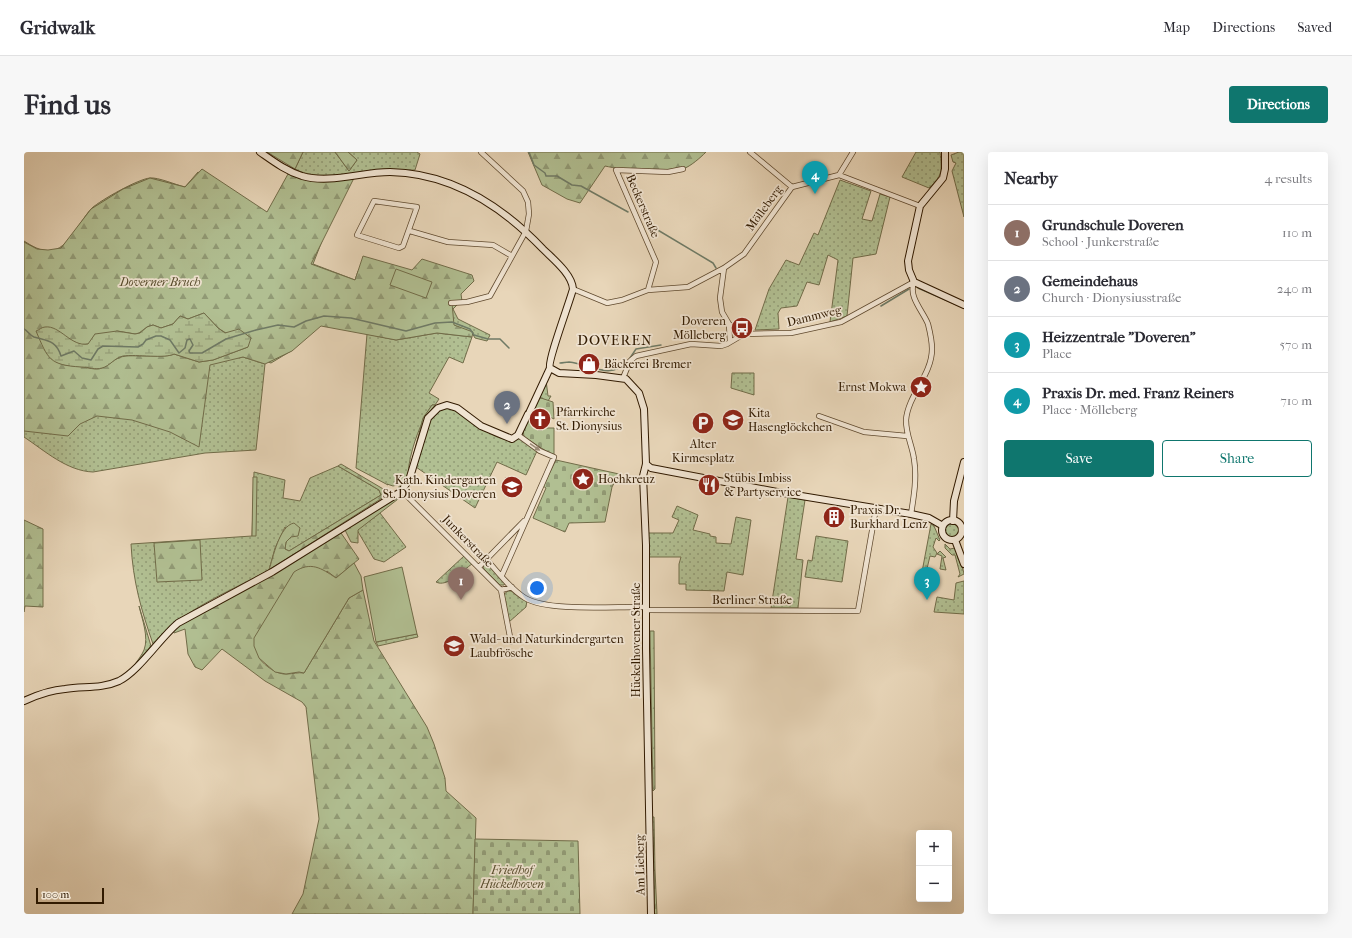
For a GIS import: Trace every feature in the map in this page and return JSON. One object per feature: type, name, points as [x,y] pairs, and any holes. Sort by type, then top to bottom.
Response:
[{"type":"street","points":[[24,701],[51,691],[104,686],[121,680],[140,662],[165,634],[178,623],[272,572],[402,490],[410,477],[428,418],[438,408],[447,406],[457,408],[481,426],[512,439],[518,435],[550,368],[549,365],[552,353],[573,289],[570,279],[514,220],[482,198],[447,183],[428,177],[390,172],[341,177],[317,178],[303,176],[281,166],[260,152]]},
{"type":"street","points":[[451,303],[467,302],[490,296],[526,231],[529,214],[528,202],[523,191],[481,152]]},
{"type":"street","points":[[750,152],[792,187]]},
{"type":"street","points":[[852,152],[839,175],[920,206]]},
{"type":"street","points":[[911,514],[916,480],[915,464],[907,436],[908,408],[925,373],[932,349],[928,324],[916,301],[913,291],[908,261],[920,206],[943,178],[946,169],[945,152]]},
{"type":"street","name":"Beckerstraße","points":[[648,290],[656,262],[616,170],[668,172],[683,169]]},
{"type":"street","name":"Mölleberg","points":[[573,289],[607,303],[622,300],[648,290],[688,288],[724,268],[744,254],[792,187],[839,175]]},
{"type":"street","points":[[374,202],[417,207],[410,231],[403,246],[399,248],[356,235],[374,202]]},
{"type":"street","points":[[410,231],[448,242],[493,245],[512,256]]},
{"type":"street","points":[[550,368],[559,373],[622,378],[630,361],[636,356],[691,344],[721,346],[744,334],[729,324],[722,312],[720,298],[724,268]]},
{"type":"street","points":[[913,284],[964,305]]},
{"type":"street","name":"Dammweg","points":[[744,334],[792,333],[841,322],[913,284]]},
{"type":"street","points":[[729,324],[730,342]]},
{"type":"street","name":"Hückelhovener Straße","points":[[622,378],[629,382],[639,393],[644,409],[646,464],[643,476],[650,816]]},
{"type":"street","points":[[818,416],[864,432],[907,436]]},
{"type":"street","points":[[502,575],[554,457],[540,451],[518,435]]},
{"type":"street","points":[[953,521],[954,501],[964,462]]},
{"type":"street","points":[[646,464],[651,468],[911,514],[929,518],[943,526]]},
{"type":"street","name":"Junkerstraße","points":[[402,490],[501,590]]},
{"type":"street","name":"Berliner Straße","points":[[486,559],[512,587],[525,598],[538,603],[562,606],[646,609],[858,611],[876,508]]},
{"type":"street","points":[[479,567],[525,520]]},
{"type":"street","points":[[953,521],[958,523],[963,530],[960,536],[955,540],[946,538],[942,533],[943,526],[947,522],[953,521]]},
{"type":"street","points":[[955,540],[964,564]]},
{"type":"street","points":[[511,642],[501,590],[512,587]]},
{"type":"street","name":"Am Lieberg","points":[[650,816],[651,914]]},
{"type":"green space","points":[[267,152],[303,152],[295,169]]},
{"type":"green space","points":[[303,152],[335,152],[349,171],[357,160],[348,152],[417,152],[420,154],[415,170],[352,175],[319,175],[305,173],[295,169]]},
{"type":"green space","points":[[335,152],[348,152],[357,160],[349,171]]},
{"type":"green space","points":[[528,152],[706,152],[689,166],[676,171],[644,172],[605,166],[580,203],[567,199],[542,185]]},
{"type":"green space","points":[[916,152],[940,152],[941,168],[939,176],[929,188],[902,177]]},
{"type":"green space","points":[[964,152],[964,217],[952,171],[956,163],[953,162],[951,155]]},
{"type":"green space","name":"Doverner Bruch","points":[[202,169],[267,212],[288,174],[306,180],[321,182],[354,178],[311,264],[355,280],[363,256],[412,270],[422,259],[472,275],[474,281],[461,294],[462,301],[452,303],[454,325],[473,332],[472,337],[437,333],[396,340],[321,326],[292,351],[265,364],[243,357],[210,365],[199,447],[170,432],[132,420],[97,416],[80,424],[68,436],[24,431],[24,242],[37,249],[48,250],[61,248],[91,209],[123,189],[150,178],[185,187]],"holes":[[[204,313],[218,328],[248,347],[213,360],[199,362],[174,354],[165,356],[126,356],[97,369],[61,364],[53,359],[44,349],[73,341],[80,345],[88,344],[92,340],[117,331],[135,334],[153,325],[161,328],[173,324],[180,316],[188,319]]]},
{"type":"green space","name":"Doverner Bruch","points":[[198,172],[237,197],[322,241],[313,264],[355,280],[358,271],[367,279],[391,290],[419,298],[457,305],[453,309],[458,319],[490,335],[487,341],[475,338],[472,333],[326,317],[291,351],[271,363],[245,355],[239,358],[243,357],[265,364],[256,450],[205,453],[93,472],[83,471],[65,464],[24,437],[24,241],[43,250],[50,251],[56,249],[68,240],[92,208],[120,190],[144,179],[150,178],[185,187]]},
{"type":"green space","points":[[840,180],[871,191],[862,219],[872,221],[880,194],[890,197],[876,254],[853,258],[847,316],[830,322],[838,260],[828,255],[819,285],[807,282],[797,306],[781,308],[778,313],[779,329],[755,330],[769,289],[786,260],[799,265],[814,233],[818,235]]},
{"type":"green space","points":[[396,269],[432,282],[426,298],[390,285]]},
{"type":"green space","points":[[204,313],[218,328],[225,333],[239,329],[251,338],[248,347],[213,360],[199,362],[174,354],[164,356],[123,356],[117,358],[105,367],[94,369],[70,366],[51,359],[36,331],[44,327],[50,327],[56,329],[76,342],[88,344],[95,334],[117,331],[135,334],[140,333],[147,327],[153,325],[161,328],[173,324],[180,316],[188,319]]},
{"type":"green space","points":[[437,333],[472,337],[463,363],[449,357],[429,393],[439,399],[428,411],[421,426],[412,450],[408,476],[401,487],[398,488],[401,484],[393,486],[387,484],[388,485],[356,468],[367,334],[396,340]]},
{"type":"green space","points":[[732,373],[754,373],[754,395],[731,388]]},
{"type":"green space","points":[[546,380],[548,396],[551,396],[548,401],[538,397]]},
{"type":"green space","points":[[538,397],[553,402],[554,419],[534,409]]},
{"type":"green space","points":[[432,405],[435,405],[428,414],[410,468],[423,418]]},
{"type":"green space","points":[[443,408],[453,410],[463,415],[499,438],[509,440],[519,438],[537,451],[526,475],[497,462],[475,508],[416,467],[430,418]]},
{"type":"green space","points":[[528,419],[545,428],[554,428],[554,456],[524,437],[523,429]]},
{"type":"green space","points":[[556,460],[619,474],[612,487],[605,522],[569,523],[565,532],[533,518],[546,488],[543,486]]},
{"type":"green space","points":[[341,464],[390,493],[269,570],[277,543],[284,530],[289,525],[294,523],[300,528],[298,536],[291,537],[286,542],[285,549],[289,551],[381,495],[379,490],[338,466]]},
{"type":"green space","points":[[338,466],[379,490],[381,495],[289,551],[285,549],[286,542],[291,537],[285,527],[275,548],[269,570],[192,611],[164,632],[153,644],[138,595],[131,544],[252,536],[254,472],[285,480],[283,498],[300,501],[310,478]]},
{"type":"green space","points":[[253,477],[257,477],[256,536],[252,536]]},
{"type":"green space","points":[[403,493],[402,496],[358,530],[358,543],[351,542],[345,530],[341,533],[359,559],[336,578],[327,571],[259,658],[268,667],[279,673],[304,673],[349,598],[363,590],[374,641],[427,727],[445,778],[446,791],[476,818],[473,914],[292,914],[303,894],[319,819],[306,707],[302,702],[265,681],[222,649],[202,670],[195,667],[188,654],[185,629],[174,633],[173,629]]},
{"type":"green space","points":[[788,497],[805,500],[796,559],[803,560],[798,608],[771,608]]},
{"type":"green space","points":[[677,506],[698,515],[693,530],[716,537],[716,543],[731,544],[736,517],[751,520],[743,575],[727,572],[724,591],[686,590],[686,584],[679,584],[679,564],[681,557],[649,557],[648,533],[673,533],[679,520],[672,517]]},
{"type":"green space","points":[[380,513],[406,547],[384,562],[374,559],[357,530]]},
{"type":"green space","points":[[24,520],[43,529],[43,607],[25,606],[24,612]]},
{"type":"green space","points":[[931,524],[934,526],[940,540],[939,541],[936,538],[933,547],[937,553],[935,557],[930,556],[926,573],[922,572]]},
{"type":"green space","points":[[952,524],[957,526],[959,531],[957,536],[952,538],[947,536],[945,531],[947,526]]},
{"type":"green space","points":[[816,536],[848,541],[842,582],[805,577],[808,560],[812,561]]},
{"type":"green space","points":[[200,540],[202,580],[157,582],[154,543]]},
{"type":"green space","points":[[945,544],[950,549],[955,548],[964,574],[958,577],[960,574],[955,555],[952,555],[945,548]]},
{"type":"green space","points":[[940,551],[946,557],[943,558],[946,570],[940,569],[942,556],[937,554]]},
{"type":"green space","points":[[464,556],[472,564],[450,581],[445,583],[436,582]]},
{"type":"green space","points":[[354,563],[361,576],[363,590],[349,598],[304,673],[299,672],[286,674],[275,672],[259,658],[254,646],[254,638],[294,572],[311,566],[326,571],[336,578]]},
{"type":"green space","points":[[485,564],[488,564],[505,583],[504,585],[500,585],[484,569],[483,567]]},
{"type":"green space","points":[[402,567],[417,634],[376,642],[364,577]]},
{"type":"green space","points":[[964,581],[964,614],[934,612],[937,597],[954,600],[956,583]]},
{"type":"green space","points":[[508,591],[512,591],[527,600],[526,607],[509,622],[504,594]]},
{"type":"green space","points":[[139,606],[151,646],[134,666],[143,652],[146,639]]},
{"type":"green space","points":[[650,631],[654,631],[655,789],[653,791]]},
{"type":"green space","points":[[417,634],[418,637],[378,646],[376,642]]},
{"type":"green space","points":[[652,817],[654,817],[654,871]]},
{"type":"green space","name":"Friedhof Hückelhoven","points":[[475,839],[578,841],[580,914],[473,914]]},
{"type":"green space","points":[[655,870],[657,914],[654,914]]},
{"type":"waterway","points":[[529,152],[534,165],[545,173],[546,176],[557,176],[572,185],[581,186],[628,212]]},
{"type":"waterway","points":[[646,223],[713,263],[716,268]]},
{"type":"waterway","points":[[918,288],[964,308]]},
{"type":"waterway","points":[[881,306],[909,289]]},
{"type":"waterway","points":[[24,329],[32,336],[54,344],[61,356],[74,351],[82,358],[91,360],[98,349],[103,346],[138,347],[146,340],[156,336],[161,336],[170,340],[179,353],[185,348],[187,340],[190,339],[193,345],[189,351],[190,353],[202,353],[226,339],[278,325],[294,327],[306,321],[324,316],[351,318],[406,331],[435,323],[452,322],[470,329],[474,335],[488,339],[500,339],[509,348]]},
{"type":"waterway","points":[[630,358],[636,349],[661,345]]},
{"type":"waterway","points":[[560,363],[577,363],[607,371],[621,367],[628,361]]},
{"type":"place","name":"Praxis Dr. med. Franz Reiners","points":[[815,194]]},
{"type":"place","name":"Doveren Mölleberg","points":[[742,328]]},
{"type":"place","name":"Bäckerei Bremer","points":[[589,364]]},
{"type":"place","name":"Ernst Mokwa","points":[[921,387]]},
{"type":"place","name":"Pfarrkirche St. Dionysius","points":[[540,419]]},
{"type":"place","name":"Kita Hasenglöckchen","points":[[733,420]]},
{"type":"place","name":"Alter Kirmesplatz","points":[[703,423]]},
{"type":"place","name":"Gemeindehaus","points":[[507,424]]},
{"type":"place","name":"Hochkreuz","points":[[583,479]]},
{"type":"place","name":"Stübis Imbiss & Partyservice","points":[[709,485]]},
{"type":"place","name":"Kath. Kindergarten St. Dionysius Doveren","points":[[512,487]]},
{"type":"place","name":"Praxis Dr. Burkhard Lenz","points":[[834,517]]},
{"type":"place","name":"Grundschule Doveren","points":[[461,600]]},
{"type":"place","name":"Heizzentrale \"Doveren\"","points":[[927,600]]},
{"type":"place","name":"Wald- und Naturkindergarten Laubfrösche","points":[[454,646]]},
{"type":"district","name":"DOVEREN","points":[[615,340]]}]
